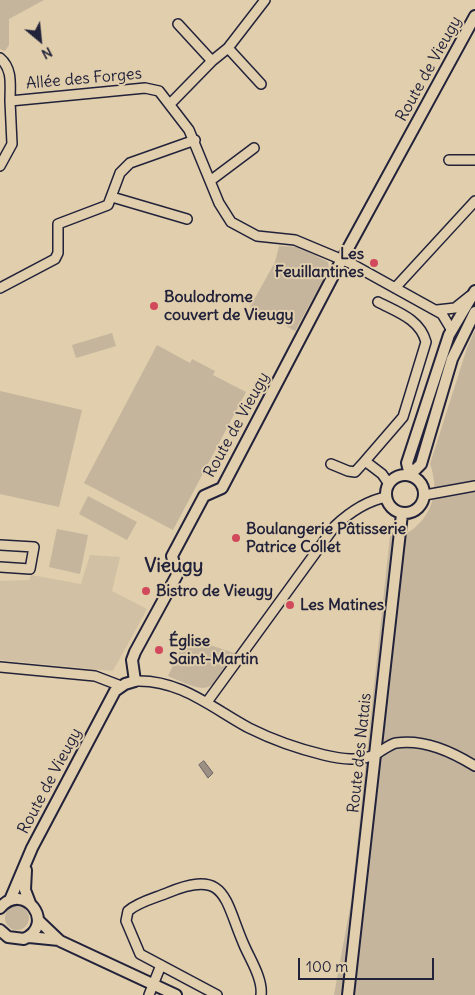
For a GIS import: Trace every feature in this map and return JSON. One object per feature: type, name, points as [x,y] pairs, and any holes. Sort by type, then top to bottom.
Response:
[{"type":"street","points":[[170,104],[212,61],[228,48],[265,0]]},
{"type":"street","name":"Route de Vieugy","points":[[135,681],[132,660],[135,652],[177,574],[172,556],[204,496],[222,488],[475,16]]},
{"type":"street","points":[[178,24],[212,61]]},
{"type":"street","points":[[228,48],[262,84]]},
{"type":"street","name":"Allée des Forges","points":[[0,58],[5,62],[10,73],[10,100],[145,88],[159,91],[194,140],[225,214],[238,228],[257,236],[295,240],[342,261],[437,310],[442,314],[451,329]]},
{"type":"street","points":[[0,166],[12,144],[10,100]]},
{"type":"street","points":[[0,288],[55,259],[58,253],[57,226],[60,222],[104,207],[112,197],[120,173],[130,163],[194,140]]},
{"type":"street","points":[[210,181],[254,148]]},
{"type":"street","points":[[449,160],[475,160]]},
{"type":"street","points":[[112,197],[187,219]]},
{"type":"street","points":[[395,288],[475,201]]},
{"type":"street","points":[[437,310],[455,308],[475,291]]},
{"type":"street","points":[[410,475],[407,463],[451,329],[475,291]]},
{"type":"street","points":[[331,464],[356,472],[403,417],[426,342],[424,332],[415,322],[378,302]]},
{"type":"street","points":[[410,475],[421,464],[452,359],[475,312]]},
{"type":"street","points":[[451,329],[452,359]]},
{"type":"street","points":[[365,461],[382,474],[389,484]]},
{"type":"street","points":[[402,475],[410,475],[421,483],[425,495],[420,507],[415,511],[402,514],[391,508],[386,497],[389,484],[402,475]]},
{"type":"street","points":[[425,495],[475,486]]},
{"type":"street","points":[[207,702],[335,526],[354,510],[376,499],[386,497]]},
{"type":"street","name":"Route des Natais","points":[[348,995],[402,514]]},
{"type":"street","points":[[0,545],[34,547],[30,569],[0,567]]},
{"type":"street","points":[[0,667],[95,676],[121,686],[135,681],[174,686],[207,702],[254,730],[296,747],[349,760],[374,755],[395,743],[419,744],[442,749],[475,766]]},
{"type":"street","name":"Route de Vieugy","points":[[4,902],[101,716],[115,691],[121,686]]},
{"type":"street","name":"Route de Vieugy","points":[[26,862],[25,882],[30,903],[37,912],[38,920]]},
{"type":"street","points":[[217,995],[140,954],[126,921],[128,911],[184,886],[208,884],[216,888],[227,900],[231,916],[260,981],[261,995]]},
{"type":"street","points":[[4,902],[24,900],[30,903]]},
{"type":"street","points":[[29,936],[37,926],[38,920]]},
{"type":"street","points":[[38,920],[60,941]]},
{"type":"street","points":[[3,937],[18,940],[29,936],[60,941],[176,995]]},
{"type":"street","points":[[149,995],[161,965]]},
{"type":"shaded area","points":[[0,0],[44,0],[9,19],[9,45],[5,51],[0,49]]},
{"type":"shaded area","points":[[279,246],[299,247],[328,262],[329,269],[295,331],[250,307],[275,262]]},
{"type":"shaded area","points":[[475,330],[475,995],[334,995],[351,902],[390,536],[412,530],[430,508],[433,500],[434,482],[430,464],[467,348]]},
{"type":"shaded area","points":[[112,333],[116,346],[76,358],[72,345]]},
{"type":"shaded area","points":[[157,345],[190,363],[192,359],[215,371],[213,375],[246,392],[173,530],[84,483]]},
{"type":"shaded area","points":[[0,391],[82,410],[59,507],[0,494]]},
{"type":"shaded area","points":[[88,496],[137,522],[127,540],[79,514]]},
{"type":"shaded area","points":[[57,529],[88,535],[80,574],[49,567]]},
{"type":"shaded area","points":[[90,555],[120,557],[112,591],[147,609],[113,671],[0,660],[0,581],[29,580],[31,575],[81,584]]},
{"type":"shaded area","points":[[185,640],[237,654],[215,683],[209,687],[202,688],[194,686],[168,676]]},
{"type":"shaded area","points":[[204,761],[213,773],[208,778],[199,765]]},
{"type":"shaded area","points":[[12,906],[22,906],[29,913],[29,923],[22,930],[12,930],[5,923],[5,913]]},
{"type":"place","name":"Les Feuillantines","points":[[374,263]]},
{"type":"place","name":"Boulodrome couvert de Vieugy","points":[[154,306]]},
{"type":"place","name":"Boulangerie Pâtisserie Patrice Collet","points":[[236,538]]},
{"type":"place","name":"Bistro de Vieugy","points":[[146,591]]},
{"type":"place","name":"Les Matines","points":[[290,605]]},
{"type":"place","name":"Église Saint-Martin","points":[[159,650]]},
{"type":"district","name":"Vieugy","points":[[174,567]]}]
